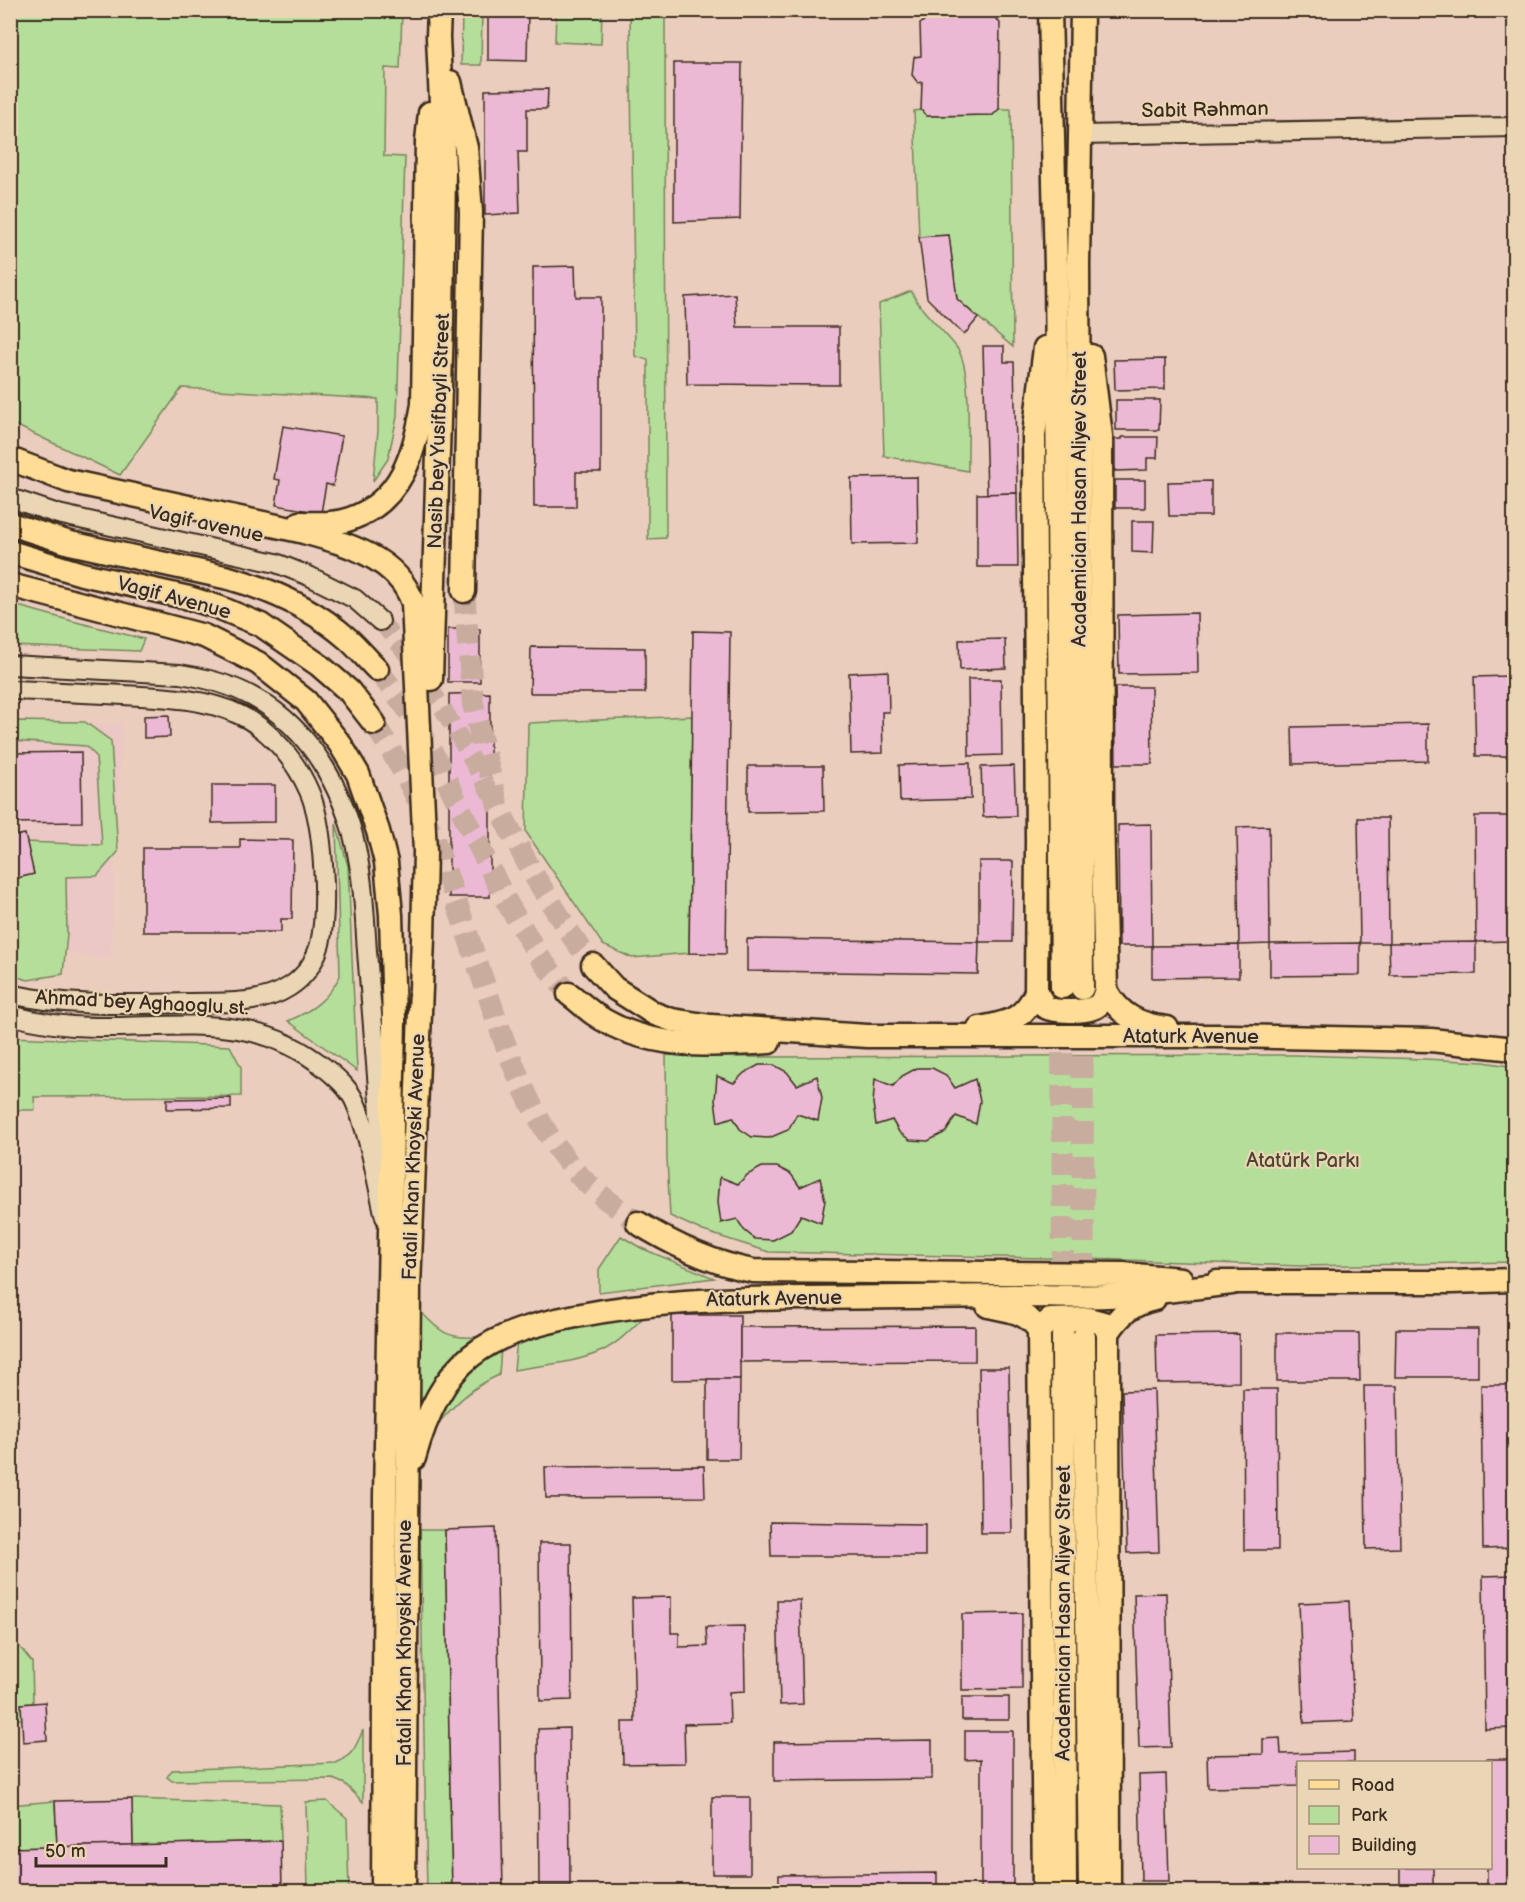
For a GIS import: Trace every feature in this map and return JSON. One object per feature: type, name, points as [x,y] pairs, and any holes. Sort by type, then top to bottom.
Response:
[{"type":"main road","name":"Nasib bey Yusifbayli Street","points":[[425,852],[443,288],[444,169],[438,37],[439,10]]},
{"type":"main road","name":"Academician Hasan Aliyev Street","points":[[1050,10],[1067,266],[1072,988]]},
{"type":"main road","points":[[1074,10],[1080,135]]},
{"type":"main road","name":"Academician Hasan Aliyev Street","points":[[1067,266],[1080,135],[1082,10]]},
{"type":"main road","points":[[261,522],[333,523],[362,513],[387,496],[404,472],[417,441],[423,404],[427,141],[438,37]]},
{"type":"main road","points":[[438,37],[466,148],[471,212],[464,591]]},
{"type":"main road","points":[[1036,992],[1045,1007],[1057,1011],[1090,1010],[1102,1000],[1106,990],[1102,812],[1101,436],[1067,266]]},
{"type":"main road","points":[[926,1037],[1002,1024],[1015,1019],[1025,1012],[1036,992],[1038,840],[1034,435],[1067,266]]},
{"type":"main road","name":"Vagif Avenue","points":[[10,459],[68,481],[261,522]]},
{"type":"main road","name":"Fatali Khan Khoyski Avenue","points":[[261,522],[300,531],[356,549],[398,575],[408,589],[413,603],[425,852],[409,1287],[404,1892]]},
{"type":"main road","name":"Vagif Avenue","points":[[10,524],[70,543],[254,585],[313,613],[347,639],[377,669]]},
{"type":"main road","name":"Vagif Avenue","points":[[10,552],[82,574],[189,598],[252,621],[281,637],[319,665],[349,691],[374,723]]},
{"type":"main road","name":"Vagif Avenue","points":[[10,585],[176,628],[227,646],[258,663],[306,701],[340,744]]},
{"type":"main road","name":"Fatali Khan Khoyski Avenue","points":[[340,744],[358,774],[370,804],[386,862],[391,915],[394,1020],[385,1508],[382,1892]]},
{"type":"main road","name":"Ataturk Avenue","points":[[593,965],[627,997],[655,1014],[672,1020],[711,1026],[867,1036],[1230,1036],[1431,1040],[1515,1049]]},
{"type":"main road","points":[[1106,990],[1112,1003],[1122,1013],[1135,1020],[1156,1027],[1230,1036]]},
{"type":"main road","name":"Ataturk Avenue","points":[[569,994],[595,1015],[620,1029],[664,1041],[716,1046],[867,1036]]},
{"type":"main road","name":"Ataturk Avenue","points":[[638,1223],[693,1254],[753,1271],[1123,1274],[1232,1283],[1515,1280]]},
{"type":"main road","points":[[1452,1282],[1515,1292]]},
{"type":"main road","points":[[1108,1333],[1123,1313],[1140,1302],[1232,1283]]},
{"type":"main road","name":"Ataturk Avenue","points":[[406,1485],[424,1426],[439,1394],[455,1373],[471,1356],[502,1338],[526,1328],[597,1312],[673,1302],[740,1299],[1123,1296],[1232,1283]]},
{"type":"main road","points":[[936,1297],[1019,1313],[1032,1320],[1038,1330],[1044,1892]]},
{"type":"main road","points":[[1038,1330],[1050,1320],[1088,1319],[1100,1321],[1106,1326],[1108,1333],[1109,1892]]},
{"type":"main road","name":"Academician Hasan Aliyev Street","points":[[1065,1892],[1073,1336],[1090,1892]]},
{"type":"street","name":"Sabit Rəhman","points":[[1080,135],[1515,128]]},
{"type":"street","name":"Vagif avenue","points":[[10,498],[58,514],[276,563],[309,576],[355,599],[381,621]]},
{"type":"street","points":[[10,665],[180,674],[215,681],[255,698],[292,725],[330,777],[345,808],[360,866],[390,1244]]},
{"type":"street","name":"Ahmad bey Aghaoglu st.","points":[[10,690],[179,699],[223,708],[242,716],[264,731],[299,770],[310,792],[319,834],[323,905],[319,945],[305,974],[287,988],[262,998],[229,1002],[163,1004],[57,1002],[10,994]]},
{"type":"street","name":"Ahmad bey Aghaoglu st.","points":[[10,1016],[59,1025],[200,1026],[244,1029],[276,1039],[309,1055],[345,1086],[355,1102],[369,1146],[390,1244]]},
{"type":"shaded area","points":[[10,722],[122,724],[110,960],[11,943]]},
{"type":"green space","points":[[10,11],[402,11],[400,69],[385,68],[384,156],[405,157],[397,417],[388,459],[373,481],[378,430],[378,399],[182,388],[120,475],[11,423]]},
{"type":"green space","points":[[462,11],[482,11],[481,65],[461,65]]},
{"type":"green space","points":[[556,11],[602,11],[601,44],[555,42]]},
{"type":"green space","points":[[630,11],[665,11],[666,538],[648,539],[648,360],[635,356]]},
{"type":"green space","points":[[999,109],[1011,109],[1013,347],[957,299],[949,235],[919,237],[914,111],[921,110],[927,116],[992,115]]},
{"type":"green space","points":[[911,291],[921,307],[957,348],[962,358],[967,389],[968,471],[884,456],[879,304]]},
{"type":"green space","points":[[11,604],[144,639],[139,651],[11,646]]},
{"type":"green space","points":[[692,716],[689,953],[632,958],[603,945],[526,832],[528,723]]},
{"type":"green space","points":[[11,721],[85,722],[111,741],[118,852],[97,876],[66,877],[67,934],[63,974],[28,980],[11,975],[10,868],[14,879],[34,874],[25,842],[102,845],[96,756],[86,746],[11,741]]},
{"type":"green space","points":[[336,823],[348,866],[357,1071],[288,1021],[305,1013],[318,1003],[340,976]]},
{"type":"green space","points":[[11,1037],[230,1046],[241,1067],[241,1096],[34,1097],[35,1110],[11,1110]]},
{"type":"green space","name":"Atatürk Parkı","points":[[666,1055],[751,1057],[1295,1055],[1484,1062],[1514,1067],[1514,1262],[1301,1266],[769,1252],[703,1231],[670,1216]]},
{"type":"green space","points":[[621,1236],[641,1248],[714,1278],[599,1292],[599,1269]]},
{"type":"green space","points":[[1025,1301],[1114,1305],[1103,1319],[1040,1317]]},
{"type":"green space","points":[[652,1309],[622,1337],[602,1351],[570,1361],[514,1370],[517,1340]]},
{"type":"green space","points":[[421,1312],[433,1324],[451,1335],[475,1337],[447,1361],[430,1388],[420,1411]]},
{"type":"green space","points":[[501,1348],[499,1375],[470,1392],[432,1430],[451,1393],[468,1373]]},
{"type":"green space","points":[[420,1530],[445,1530],[452,1891],[427,1891]]},
{"type":"green space","points":[[11,1636],[32,1662],[33,1703],[21,1704],[22,1719],[11,1720]]},
{"type":"green space","points":[[363,1730],[363,1802],[345,1784],[333,1779],[172,1781],[167,1777],[172,1770],[336,1763],[350,1754]]},
{"type":"green space","points":[[132,1799],[280,1804],[281,1841],[133,1845]]},
{"type":"green space","points":[[55,1801],[57,1847],[11,1848],[10,1805]]},
{"type":"green space","points":[[327,1801],[347,1818],[349,1891],[308,1891],[306,1802]]},
{"type":"building","points":[[488,10],[528,10],[527,61],[488,60]]},
{"type":"building","points":[[907,10],[1005,10],[1005,11],[907,13]]},
{"type":"building","points":[[929,17],[994,17],[1000,23],[999,109],[993,115],[927,116],[921,110],[922,82],[918,83],[912,75],[914,57],[921,56],[920,24]]},
{"type":"building","points":[[674,63],[742,63],[740,219],[674,222]]},
{"type":"building","points":[[548,89],[547,109],[527,109],[527,152],[518,152],[520,213],[485,215],[485,90]]},
{"type":"building","points":[[949,235],[957,299],[978,318],[964,335],[927,298],[919,237]]},
{"type":"building","points":[[575,266],[576,297],[601,297],[601,472],[576,472],[576,507],[534,507],[533,267]]},
{"type":"building","points":[[735,294],[737,327],[839,327],[839,385],[687,384],[685,297]]},
{"type":"building","points":[[983,346],[1004,346],[1004,362],[1014,362],[1017,493],[987,494]]},
{"type":"building","points":[[1165,359],[1165,389],[1115,390],[1114,360]]},
{"type":"building","points":[[1116,400],[1160,400],[1159,430],[1116,430]]},
{"type":"building","points":[[283,426],[342,436],[333,486],[326,484],[321,513],[276,505],[280,480],[274,479]]},
{"type":"building","points":[[1122,437],[1158,437],[1157,458],[1147,458],[1147,470],[1115,471],[1115,439],[1122,439]]},
{"type":"building","points":[[917,477],[918,543],[852,544],[851,478]]},
{"type":"building","points":[[1115,480],[1145,480],[1145,508],[1115,508]]},
{"type":"building","points":[[1211,481],[1211,516],[1169,516],[1168,482]]},
{"type":"building","points":[[1017,493],[1018,567],[977,567],[977,494]]},
{"type":"building","points":[[1132,521],[1154,521],[1153,553],[1132,552]]},
{"type":"building","points":[[1197,613],[1198,673],[1119,674],[1118,615]]},
{"type":"building","points":[[448,629],[480,629],[480,682],[448,682]]},
{"type":"building","points":[[693,631],[730,632],[726,954],[689,953]]},
{"type":"building","points":[[1005,639],[1006,668],[960,670],[959,640]]},
{"type":"building","points":[[531,647],[645,648],[645,693],[530,693]]},
{"type":"building","points":[[888,671],[889,712],[882,712],[883,753],[851,754],[849,673]]},
{"type":"building","points":[[1509,676],[1510,756],[1476,756],[1474,677]]},
{"type":"building","points":[[968,679],[1001,679],[1002,755],[969,756]]},
{"type":"building","points":[[1115,687],[1151,687],[1152,764],[1116,764]]},
{"type":"building","points":[[490,693],[490,897],[449,897],[449,694]]},
{"type":"building","points":[[169,715],[170,737],[144,738],[144,716]]},
{"type":"building","points":[[1428,724],[1428,761],[1293,764],[1292,727]]},
{"type":"building","points":[[81,752],[82,822],[10,823],[10,753]]},
{"type":"building","points":[[970,763],[971,799],[900,801],[899,765]]},
{"type":"building","points":[[748,766],[823,766],[824,811],[748,812]]},
{"type":"building","points":[[1014,766],[1016,816],[983,817],[981,767]]},
{"type":"building","points":[[212,785],[275,785],[275,822],[212,823]]},
{"type":"building","points":[[1475,816],[1510,816],[1511,941],[1476,942]]},
{"type":"building","points":[[1358,818],[1388,818],[1389,943],[1360,943]]},
{"type":"building","points":[[1151,824],[1152,946],[1119,946],[1118,825]]},
{"type":"building","points":[[1269,826],[1270,944],[1239,945],[1237,827]]},
{"type":"building","points":[[25,834],[34,874],[13,879],[10,866],[10,837]]},
{"type":"building","points":[[240,839],[293,840],[292,919],[281,919],[281,932],[143,932],[143,848],[240,848]]},
{"type":"building","points":[[979,861],[1013,861],[1012,942],[979,942]]},
{"type":"building","points":[[747,939],[979,942],[978,974],[747,971]]},
{"type":"building","points":[[1476,942],[1476,974],[1390,975],[1389,943]]},
{"type":"building","points":[[1360,943],[1360,975],[1270,976],[1270,944]]},
{"type":"building","points":[[1239,945],[1239,977],[1152,978],[1152,946]]},
{"type":"building","points":[[759,1065],[774,1065],[787,1072],[797,1085],[817,1076],[822,1098],[818,1121],[797,1114],[788,1130],[769,1138],[752,1137],[740,1129],[733,1117],[718,1122],[715,1100],[717,1076],[734,1083],[744,1073]]},
{"type":"building","points":[[917,1068],[932,1068],[946,1075],[955,1088],[975,1079],[980,1101],[976,1124],[956,1116],[946,1132],[928,1141],[910,1140],[899,1132],[892,1120],[876,1125],[873,1103],[875,1079],[893,1086],[902,1076]]},
{"type":"building","points":[[231,1098],[231,1108],[167,1109],[167,1099]]},
{"type":"building","points":[[762,1167],[777,1167],[791,1174],[800,1187],[820,1178],[825,1200],[821,1223],[801,1215],[791,1231],[773,1240],[755,1239],[744,1230],[737,1219],[721,1223],[718,1202],[720,1177],[738,1184],[747,1175]]},
{"type":"building","points":[[672,1315],[740,1315],[740,1379],[672,1380]]},
{"type":"building","points":[[975,1326],[975,1361],[740,1362],[740,1327]]},
{"type":"building","points":[[1396,1329],[1478,1329],[1478,1377],[1395,1377]]},
{"type":"building","points":[[1277,1333],[1359,1333],[1360,1381],[1277,1381]]},
{"type":"building","points":[[1239,1334],[1239,1382],[1157,1383],[1156,1335]]},
{"type":"building","points":[[979,1368],[1009,1368],[1012,1533],[981,1533]]},
{"type":"building","points":[[707,1379],[740,1379],[739,1459],[707,1459]]},
{"type":"building","points":[[1481,1385],[1514,1385],[1514,1548],[1483,1549]]},
{"type":"building","points":[[1364,1386],[1397,1386],[1400,1548],[1366,1549]]},
{"type":"building","points":[[1243,1389],[1277,1389],[1278,1550],[1244,1550]]},
{"type":"building","points":[[1154,1390],[1159,1552],[1127,1553],[1122,1391]]},
{"type":"building","points":[[704,1466],[705,1497],[546,1498],[545,1467]]},
{"type":"building","points":[[770,1522],[925,1524],[925,1556],[771,1556]]},
{"type":"building","points":[[496,1528],[503,1892],[452,1892],[445,1530]]},
{"type":"building","points":[[539,1543],[571,1543],[572,1700],[540,1701]]},
{"type":"building","points":[[1514,1575],[1514,1728],[1485,1729],[1483,1576]]},
{"type":"building","points":[[1166,1593],[1171,1747],[1139,1748],[1134,1594]]},
{"type":"building","points":[[671,1597],[671,1633],[679,1633],[679,1647],[707,1646],[706,1627],[744,1626],[745,1691],[729,1692],[730,1723],[684,1724],[685,1763],[623,1764],[622,1722],[635,1722],[632,1598]]},
{"type":"building","points":[[777,1600],[800,1600],[803,1704],[780,1705]]},
{"type":"building","points":[[1349,1601],[1354,1721],[1304,1723],[1299,1603]]},
{"type":"building","points":[[1022,1613],[1022,1689],[962,1690],[962,1614]]},
{"type":"building","points":[[962,1697],[1009,1697],[1009,1720],[962,1720]]},
{"type":"building","points":[[45,1702],[47,1740],[23,1742],[21,1704]]},
{"type":"building","points":[[569,1728],[570,1886],[539,1886],[538,1729]]},
{"type":"building","points":[[965,1731],[1013,1731],[1013,1892],[981,1892],[981,1759],[965,1760]]},
{"type":"building","points":[[1280,1738],[1281,1754],[1354,1752],[1354,1761],[1297,1761],[1297,1786],[1208,1788],[1207,1755],[1263,1754],[1263,1739]]},
{"type":"building","points":[[932,1740],[932,1779],[774,1781],[774,1742]]},
{"type":"building","points":[[1486,1759],[1514,1759],[1514,1892],[1487,1892],[1487,1869],[1492,1869],[1492,1761],[1486,1761]]},
{"type":"building","points":[[1166,1774],[1169,1881],[1141,1881],[1139,1775]]},
{"type":"building","points":[[712,1797],[750,1797],[750,1874],[712,1874]]},
{"type":"building","points":[[132,1799],[133,1845],[57,1847],[55,1801]]},
{"type":"building","points":[[281,1841],[282,1892],[10,1892],[10,1848]]},
{"type":"building","points":[[1400,1869],[1433,1869],[1433,1892],[1400,1892]]},
{"type":"building","points":[[937,1873],[937,1892],[779,1892],[779,1875]]},
{"type":"building","points":[[1357,1888],[1357,1892],[1209,1892],[1209,1890]]},
{"type":"tunnel","points":[[464,591],[473,704],[498,807],[532,872],[569,932],[593,965]]},
{"type":"tunnel","points":[[380,621],[398,642],[429,687],[498,807]]},
{"type":"tunnel","points":[[377,669],[406,707],[436,759],[505,899],[540,958],[569,994]]},
{"type":"tunnel","points":[[374,723],[409,782],[428,824],[508,1052],[530,1102],[543,1126],[575,1171],[597,1192],[638,1223]]},
{"type":"tunnel","points":[[1062,987],[1063,1335]]},
{"type":"tunnel","points":[[1082,990],[1084,1293]]}]
